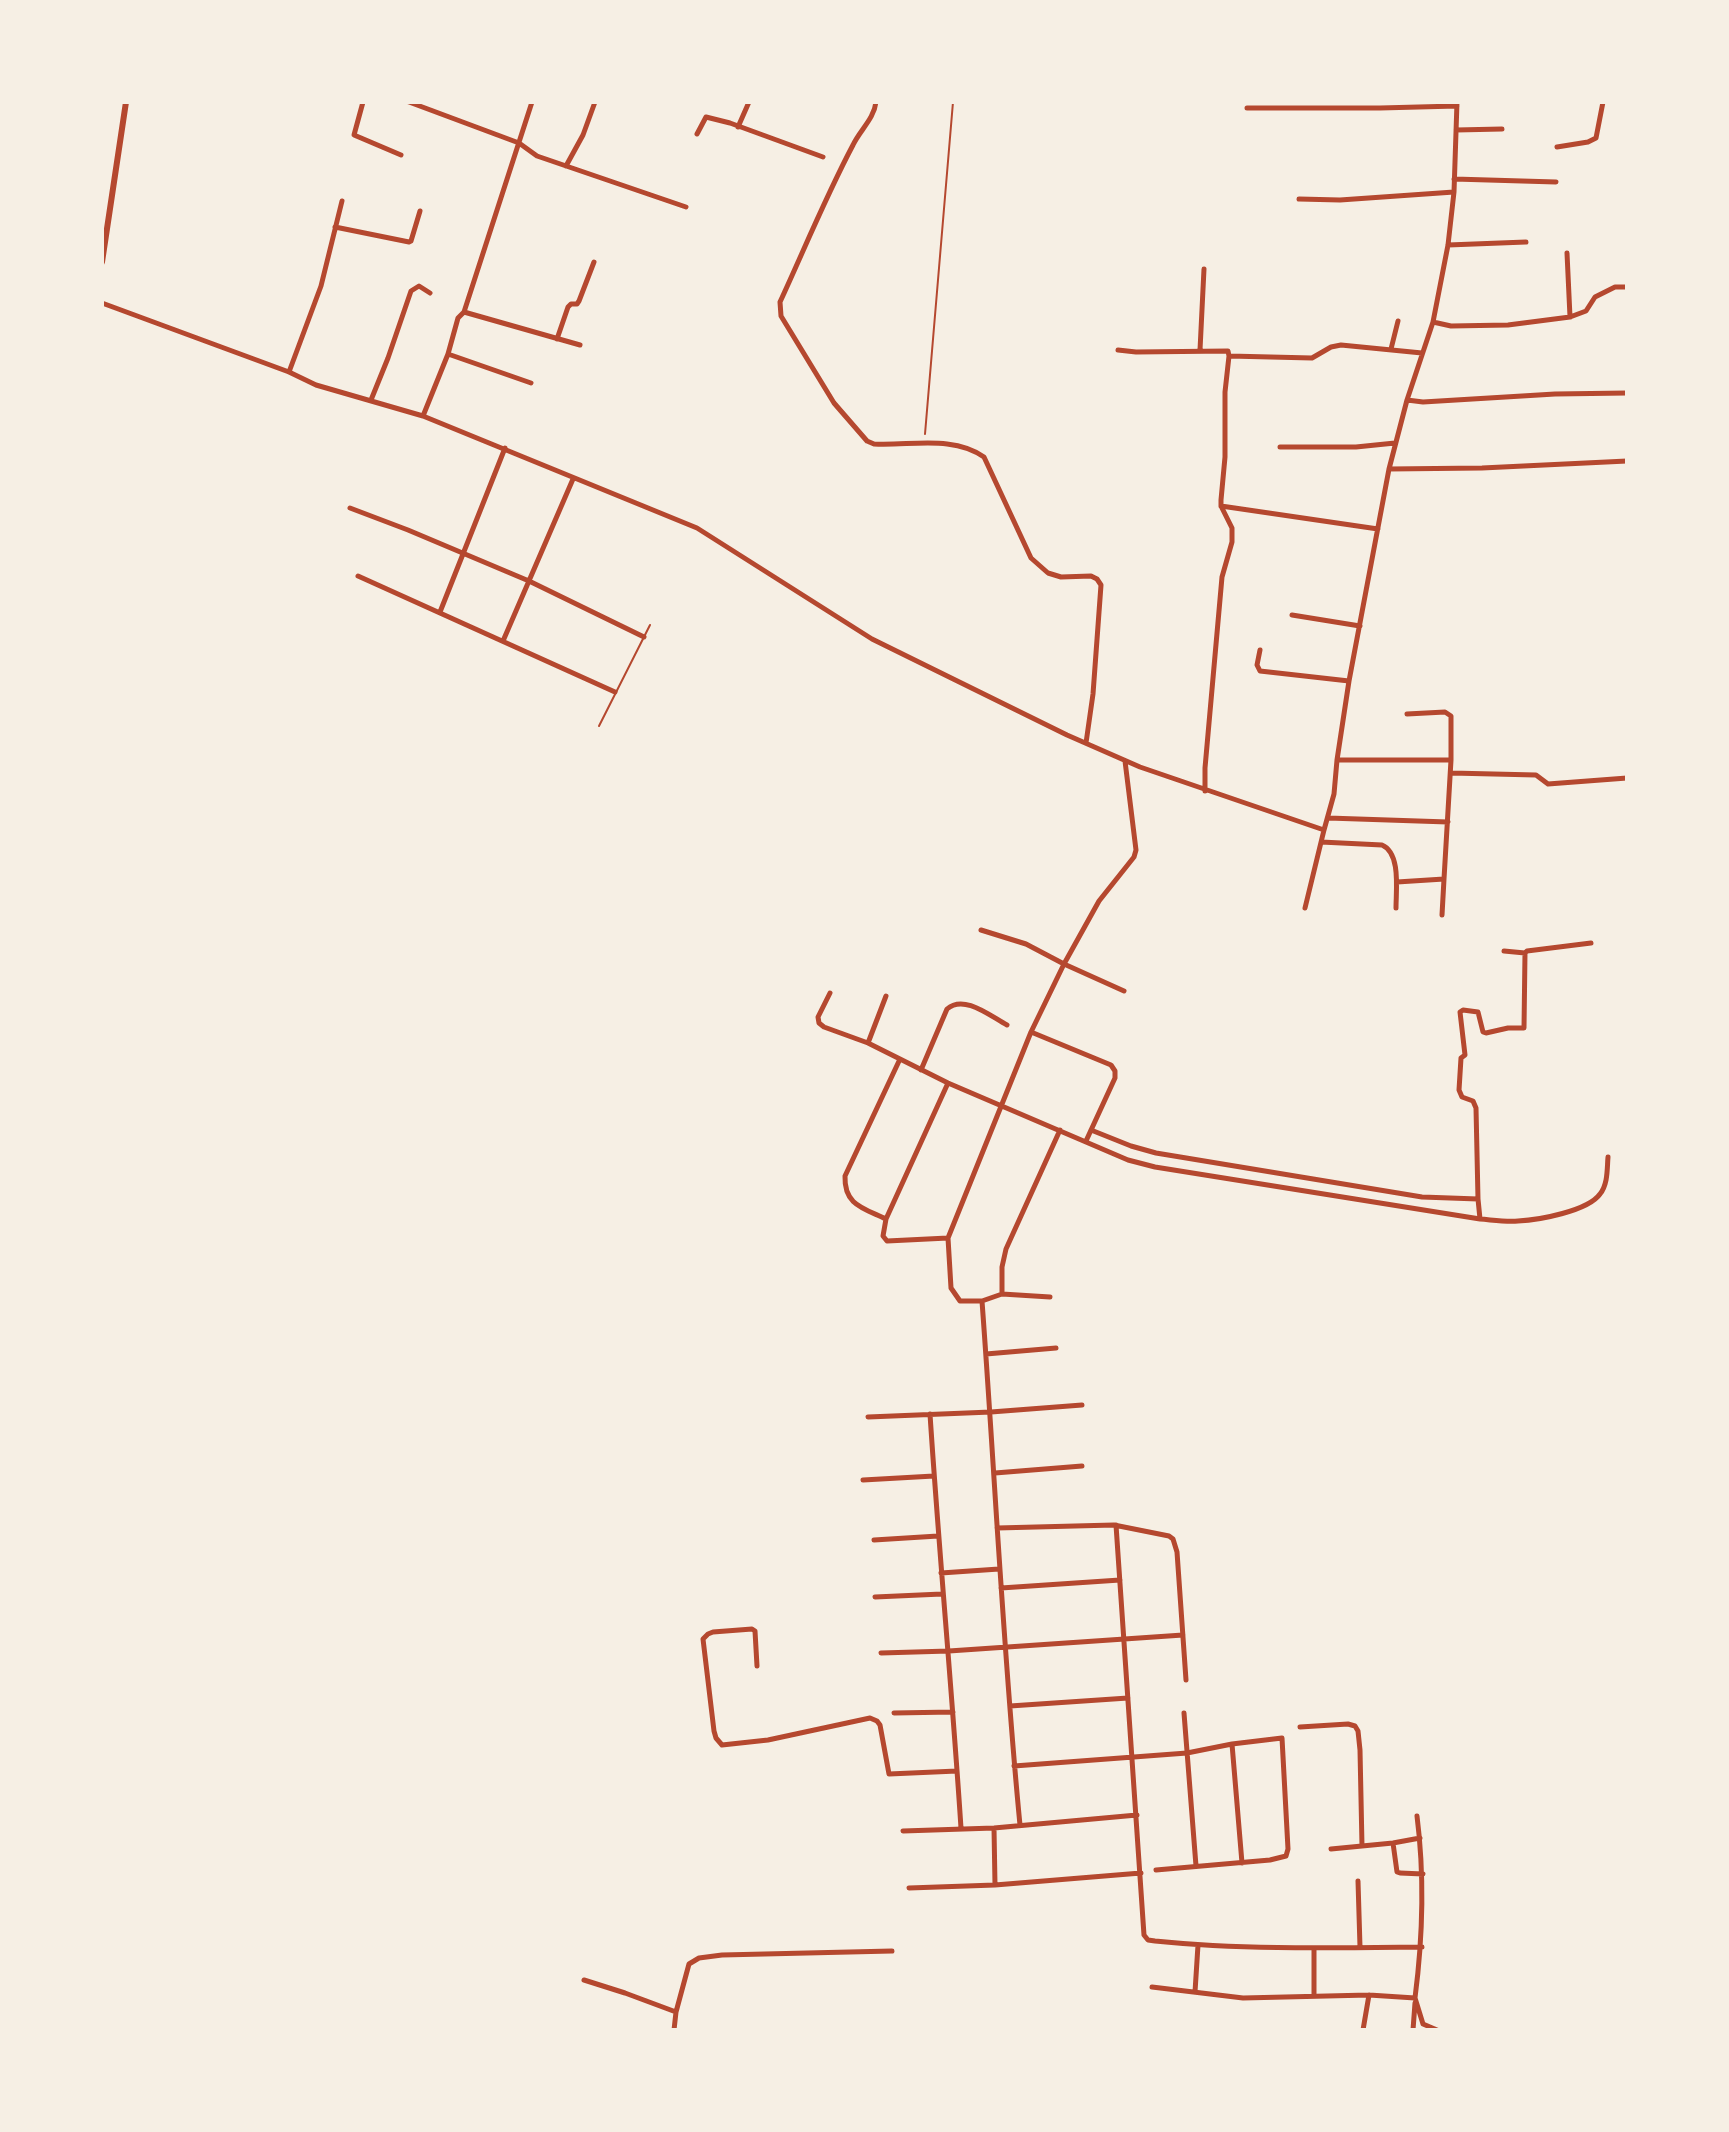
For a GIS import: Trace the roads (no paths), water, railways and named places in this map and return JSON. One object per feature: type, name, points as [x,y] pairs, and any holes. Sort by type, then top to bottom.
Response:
[{"type":"street","points":[[102,262],[126,102]]},
{"type":"street","points":[[363,102],[354,135],[401,155]]},
{"type":"street","points":[[409,102],[519,143],[537,156],[686,207]]},
{"type":"street","points":[[423,416],[448,354],[458,318],[464,312],[532,102]]},
{"type":"street","points":[[566,166],[583,135],[595,102]]},
{"type":"street","points":[[738,127],[749,102]]},
{"type":"street","points":[[876,102],[874,112],[854,141],[837,176],[780,302],[781,316],[834,403],[867,441],[889,445],[954,444],[971,448],[984,457],[1031,558],[1048,573],[1097,579],[1101,585],[1086,743]]},
{"type":"street","points":[[1557,147],[1596,138],[1603,102]]},
{"type":"street","points":[[1247,108],[1380,108],[1457,104],[1454,192],[1448,245],[1433,322],[1407,400],[1389,469],[1349,681],[1334,794],[1305,908]]},
{"type":"street","points":[[697,134],[706,117],[823,157]]},
{"type":"street","points":[[1456,130],[1502,129]]},
{"type":"street","points":[[1454,179],[1556,182]]},
{"type":"street","points":[[1299,199],[1340,200],[1454,192]]},
{"type":"street","points":[[289,372],[321,286],[342,201]]},
{"type":"street","points":[[335,227],[409,242],[420,211]]},
{"type":"street","points":[[1448,245],[1526,242]]},
{"type":"street","points":[[1567,253],[1570,317]]},
{"type":"street","points":[[557,339],[568,307],[579,301],[594,262]]},
{"type":"street","points":[[1200,350],[1204,269]]},
{"type":"street","points":[[371,400],[411,291],[419,286],[430,293]]},
{"type":"street","points":[[1433,322],[1451,326],[1508,325],[1570,317],[1586,311],[1595,297],[1615,287],[1627,287]]},
{"type":"street","points":[[102,303],[289,372],[316,385],[423,416],[697,528],[872,639],[1086,743],[1205,791],[1324,830]]},
{"type":"street","points":[[464,312],[580,345]]},
{"type":"street","points":[[1391,349],[1398,321]]},
{"type":"street","points":[[1229,356],[1312,358],[1341,345],[1422,353]]},
{"type":"street","points":[[1118,350],[1228,351],[1229,356],[1221,506],[1232,528],[1232,542],[1222,577],[1205,791]]},
{"type":"street","points":[[448,354],[531,383]]},
{"type":"street","points":[[1407,400],[1423,402],[1627,393]]},
{"type":"street","points":[[1280,447],[1395,443]]},
{"type":"street","points":[[440,612],[505,448]]},
{"type":"street","points":[[1389,469],[1627,461]]},
{"type":"street","points":[[503,641],[573,479]]},
{"type":"street","points":[[1221,506],[1378,529]]},
{"type":"street","points":[[350,508],[529,581],[644,637]]},
{"type":"street","points":[[358,576],[615,692]]},
{"type":"street","points":[[1292,615],[1360,626]]},
{"type":"street","points":[[1260,650],[1257,665],[1260,671],[1349,681]]},
{"type":"street","points":[[1407,714],[1445,712],[1451,716],[1451,773],[1442,915]]},
{"type":"street","points":[[1337,760],[1451,760]]},
{"type":"street","points":[[1050,1297],[1002,1294],[982,1301],[960,1301],[951,1288],[948,1238],[1031,1032],[1064,964],[1099,901],[1134,857],[1136,850],[1125,761]]},
{"type":"street","points":[[1451,773],[1536,775],[1548,784],[1627,778]]},
{"type":"street","points":[[1328,818],[1448,822]]},
{"type":"street","points":[[1321,842],[1390,848],[1397,882],[1396,908]]},
{"type":"street","points":[[1397,882],[1444,879]]},
{"type":"street","points":[[981,930],[1026,944],[1124,991]]},
{"type":"street","points":[[1504,951],[1525,953],[1591,943]]},
{"type":"street","points":[[1480,1219],[1476,1108],[1473,1101],[1462,1097],[1459,1090],[1461,1058],[1465,1055],[1460,1012],[1478,1012],[1483,1032],[1486,1033],[1524,1028],[1525,953]]},
{"type":"street","points":[[830,993],[818,1017],[824,1027],[868,1043],[948,1083],[1128,1160],[1155,1167],[1480,1219],[1521,1221],[1590,1205],[1602,1192],[1608,1157]]},
{"type":"street","points":[[868,1043],[886,996]]},
{"type":"street","points":[[921,1070],[951,1005],[970,1005],[1007,1025]]},
{"type":"street","points":[[1031,1032],[1111,1065],[1115,1071],[1115,1078],[1086,1141]]},
{"type":"street","points":[[886,1219],[856,1205],[844,1186],[845,1176],[900,1059]]},
{"type":"street","points":[[948,1083],[886,1219],[883,1236],[887,1241],[948,1238]]},
{"type":"street","points":[[1002,1294],[1006,1249],[1060,1130]]},
{"type":"street","points":[[1091,1130],[1156,1153],[1422,1197],[1478,1199]]},
{"type":"street","points":[[982,1301],[1020,1825]]},
{"type":"street","points":[[986,1354],[1056,1348]]},
{"type":"street","points":[[868,1417],[1082,1405]]},
{"type":"street","points":[[930,1414],[961,1828]]},
{"type":"street","points":[[995,1473],[1082,1466]]},
{"type":"street","points":[[863,1480],[934,1476]]},
{"type":"street","points":[[997,1528],[1116,1525],[1173,1539],[1177,1552],[1186,1680]]},
{"type":"street","points":[[1116,1525],[1144,1935],[1148,1940],[1198,1945],[1422,1947]]},
{"type":"street","points":[[874,1540],[938,1536]]},
{"type":"street","points":[[941,1573],[1000,1569]]},
{"type":"street","points":[[1001,1588],[1120,1580]]},
{"type":"street","points":[[875,1597],[943,1594]]},
{"type":"street","points":[[757,1666],[755,1631],[752,1629],[713,1632],[703,1639],[714,1731],[722,1745],[768,1740],[870,1718],[880,1725],[889,1774],[957,1771]]},
{"type":"street","points":[[881,1653],[1184,1635]]},
{"type":"street","points":[[1010,1706],[1128,1698]]},
{"type":"street","points":[[894,1713],[953,1712]]},
{"type":"street","points":[[1184,1713],[1196,1866]]},
{"type":"street","points":[[1300,1727],[1348,1724],[1358,1731],[1362,1846]]},
{"type":"street","points":[[1014,1766],[1187,1753],[1232,1744],[1283,1740],[1286,1856],[1156,1870]]},
{"type":"street","points":[[1232,1744],[1242,1863]]},
{"type":"street","points":[[903,1831],[994,1828],[1137,1815]]},
{"type":"street","points":[[1413,2030],[1422,1947],[1423,1874],[1417,1816]]},
{"type":"street","points":[[994,1828],[995,1885]]},
{"type":"street","points":[[1331,1849],[1420,1838]]},
{"type":"street","points":[[1393,1843],[1397,1872],[1423,1874]]},
{"type":"street","points":[[909,1888],[995,1885],[1141,1873]]},
{"type":"street","points":[[1358,1881],[1360,1947]]},
{"type":"street","points":[[1195,1992],[1198,1945]]},
{"type":"street","points":[[1314,1948],[1314,1995]]},
{"type":"street","points":[[674,2030],[689,1964],[699,1958],[892,1951]]},
{"type":"street","points":[[584,1980],[676,2012]]},
{"type":"street","points":[[1152,1987],[1243,1998],[1369,1995],[1415,1998]]},
{"type":"street","points":[[1363,2030],[1369,1995]]},
{"type":"street","points":[[1415,1998],[1423,2024],[1437,2030]]},
{"type":"lane","points":[[599,726],[650,625]]}]
